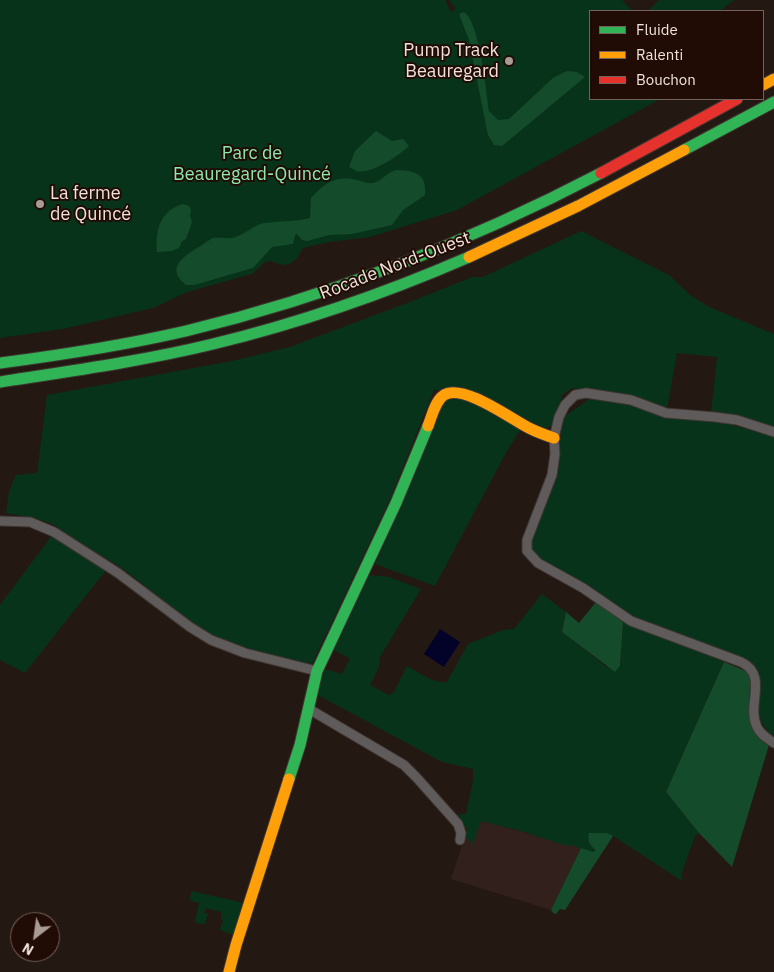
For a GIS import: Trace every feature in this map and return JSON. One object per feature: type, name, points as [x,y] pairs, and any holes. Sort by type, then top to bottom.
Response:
[{"type":"main road","name":"Rocade Nord-Ouest","points":[[0,363],[76,353],[180,333],[289,303],[372,275],[482,231],[561,193],[735,100]]},
{"type":"main road","name":"Rocade Nord-Ouest","points":[[0,382],[104,367],[213,344],[281,326],[376,294],[458,262],[568,211],[774,102]]},
{"type":"main road","points":[[230,972],[236,945],[300,746],[317,671],[396,503],[433,410],[441,397],[451,393],[470,397],[538,434],[554,438]]},
{"type":"street","points":[[774,432],[737,420],[672,414],[631,400],[586,393],[575,395],[565,405],[559,417],[554,438],[555,454],[552,475],[527,540],[527,551],[545,568],[582,588],[631,621],[742,662],[750,667],[756,680],[754,697],[755,723],[762,734],[774,743]]},
{"type":"street","points":[[0,520],[30,522],[54,532],[118,573],[190,627],[211,640],[246,653],[317,671]]},
{"type":"street","points":[[309,709],[392,756],[409,770],[458,824],[461,833],[460,840]]},
{"type":"shaded area","points":[[454,815],[464,816],[581,848],[551,910],[451,879],[467,830]]},
{"type":"green space","name":"Parc de Beauregard-Quincé","points":[[0,0],[445,0],[451,12],[456,8],[449,0],[622,0],[632,10],[589,10],[589,100],[658,100],[457,210],[370,237],[329,242],[303,248],[297,258],[290,264],[283,265],[270,261],[265,262],[252,274],[187,292],[153,308],[63,329],[0,338]]},
{"type":"green space","points":[[659,0],[734,0],[721,10],[649,10]]},
{"type":"green space","points":[[464,12],[470,19],[478,43],[489,111],[498,120],[509,119],[553,78],[567,71],[577,72],[585,77],[502,146],[494,145],[488,135],[469,40],[459,14]]},
{"type":"green space","points":[[376,131],[392,141],[403,139],[409,146],[392,159],[370,170],[356,171],[349,167],[355,151]]},
{"type":"green space","points":[[396,170],[409,171],[422,178],[425,195],[403,210],[392,225],[352,234],[329,235],[307,241],[302,240],[297,234],[293,244],[272,247],[253,268],[194,285],[186,285],[177,274],[176,269],[181,260],[213,238],[233,238],[264,223],[310,218],[311,198],[326,184],[342,179],[372,183]]},
{"type":"green space","points":[[183,204],[189,206],[191,210],[192,222],[186,239],[182,241],[179,248],[172,251],[157,252],[158,229],[164,216],[175,207]]},
{"type":"green space","points":[[581,231],[669,275],[690,295],[709,307],[774,334],[774,427],[711,413],[717,357],[677,353],[667,409],[598,392],[572,388],[562,395],[556,422],[540,433],[455,389],[434,390],[389,502],[312,664],[254,650],[212,635],[199,628],[122,568],[75,540],[53,524],[6,513],[9,491],[16,475],[37,473],[47,395],[232,361],[290,347],[472,277],[483,277]]},
{"type":"green space","points":[[455,397],[476,403],[522,427],[507,451],[435,586],[375,564],[424,451],[438,408],[448,398]]},
{"type":"green space","points":[[592,397],[632,403],[659,415],[725,423],[774,437],[774,736],[767,730],[760,717],[758,678],[753,666],[622,612],[546,564],[537,557],[529,546],[555,475],[564,417]]},
{"type":"green space","points":[[53,534],[107,569],[25,673],[0,660],[0,605]]},
{"type":"green space","points":[[369,575],[389,577],[421,589],[380,657],[379,667],[370,685],[389,695],[394,692],[407,666],[437,681],[447,682],[468,644],[503,630],[514,629],[542,594],[566,612],[562,632],[608,668],[620,666],[623,622],[724,662],[666,792],[699,833],[695,836],[681,875],[682,881],[613,836],[603,852],[593,852],[481,821],[473,844],[465,836],[467,829],[454,815],[466,814],[473,780],[473,769],[442,762],[316,694],[325,669],[342,674],[350,659],[332,649]]},
{"type":"green space","points":[[596,602],[623,622],[620,666],[615,672],[562,632],[566,612],[579,623]]},
{"type":"green space","points":[[724,662],[748,672],[751,676],[749,705],[752,723],[761,739],[769,745],[732,867],[699,833],[666,792]]},
{"type":"green space","points":[[589,833],[607,833],[613,836],[565,910],[560,909],[556,914],[553,913],[551,910],[581,848],[593,852],[596,850],[590,843]]},
{"type":"green space","points":[[192,891],[244,903],[234,935],[220,930],[223,920],[221,919],[221,912],[206,908],[204,913],[208,914],[205,924],[195,923],[199,903],[189,900]]},
{"type":"water","points":[[440,629],[460,642],[444,667],[424,654]]},
{"type":"traffic: fast","points":[[684,150],[774,102]]},
{"type":"traffic: fast","points":[[0,363],[47,357],[163,336],[240,317],[293,301],[346,284],[450,244],[501,222],[601,173]]},
{"type":"traffic: fast","points":[[0,382],[134,361],[246,336],[342,306],[406,283],[469,257]]},
{"type":"traffic: fast","points":[[289,779],[300,745],[317,671],[396,503],[428,426]]},
{"type":"traffic: slow","points":[[764,84],[774,79]]},
{"type":"traffic: slow","points":[[469,257],[578,206],[684,150]]},
{"type":"traffic: slow","points":[[428,426],[438,401],[444,395],[452,393],[463,394],[499,410],[529,428],[554,438]]},
{"type":"traffic: slow","points":[[229,972],[289,779]]},
{"type":"traffic: jam","points":[[601,173],[735,100]]},
{"type":"place","name":"Pump Track Beauregard","points":[[509,61]]},
{"type":"place","name":"La ferme de Quincé","points":[[40,204]]}]
